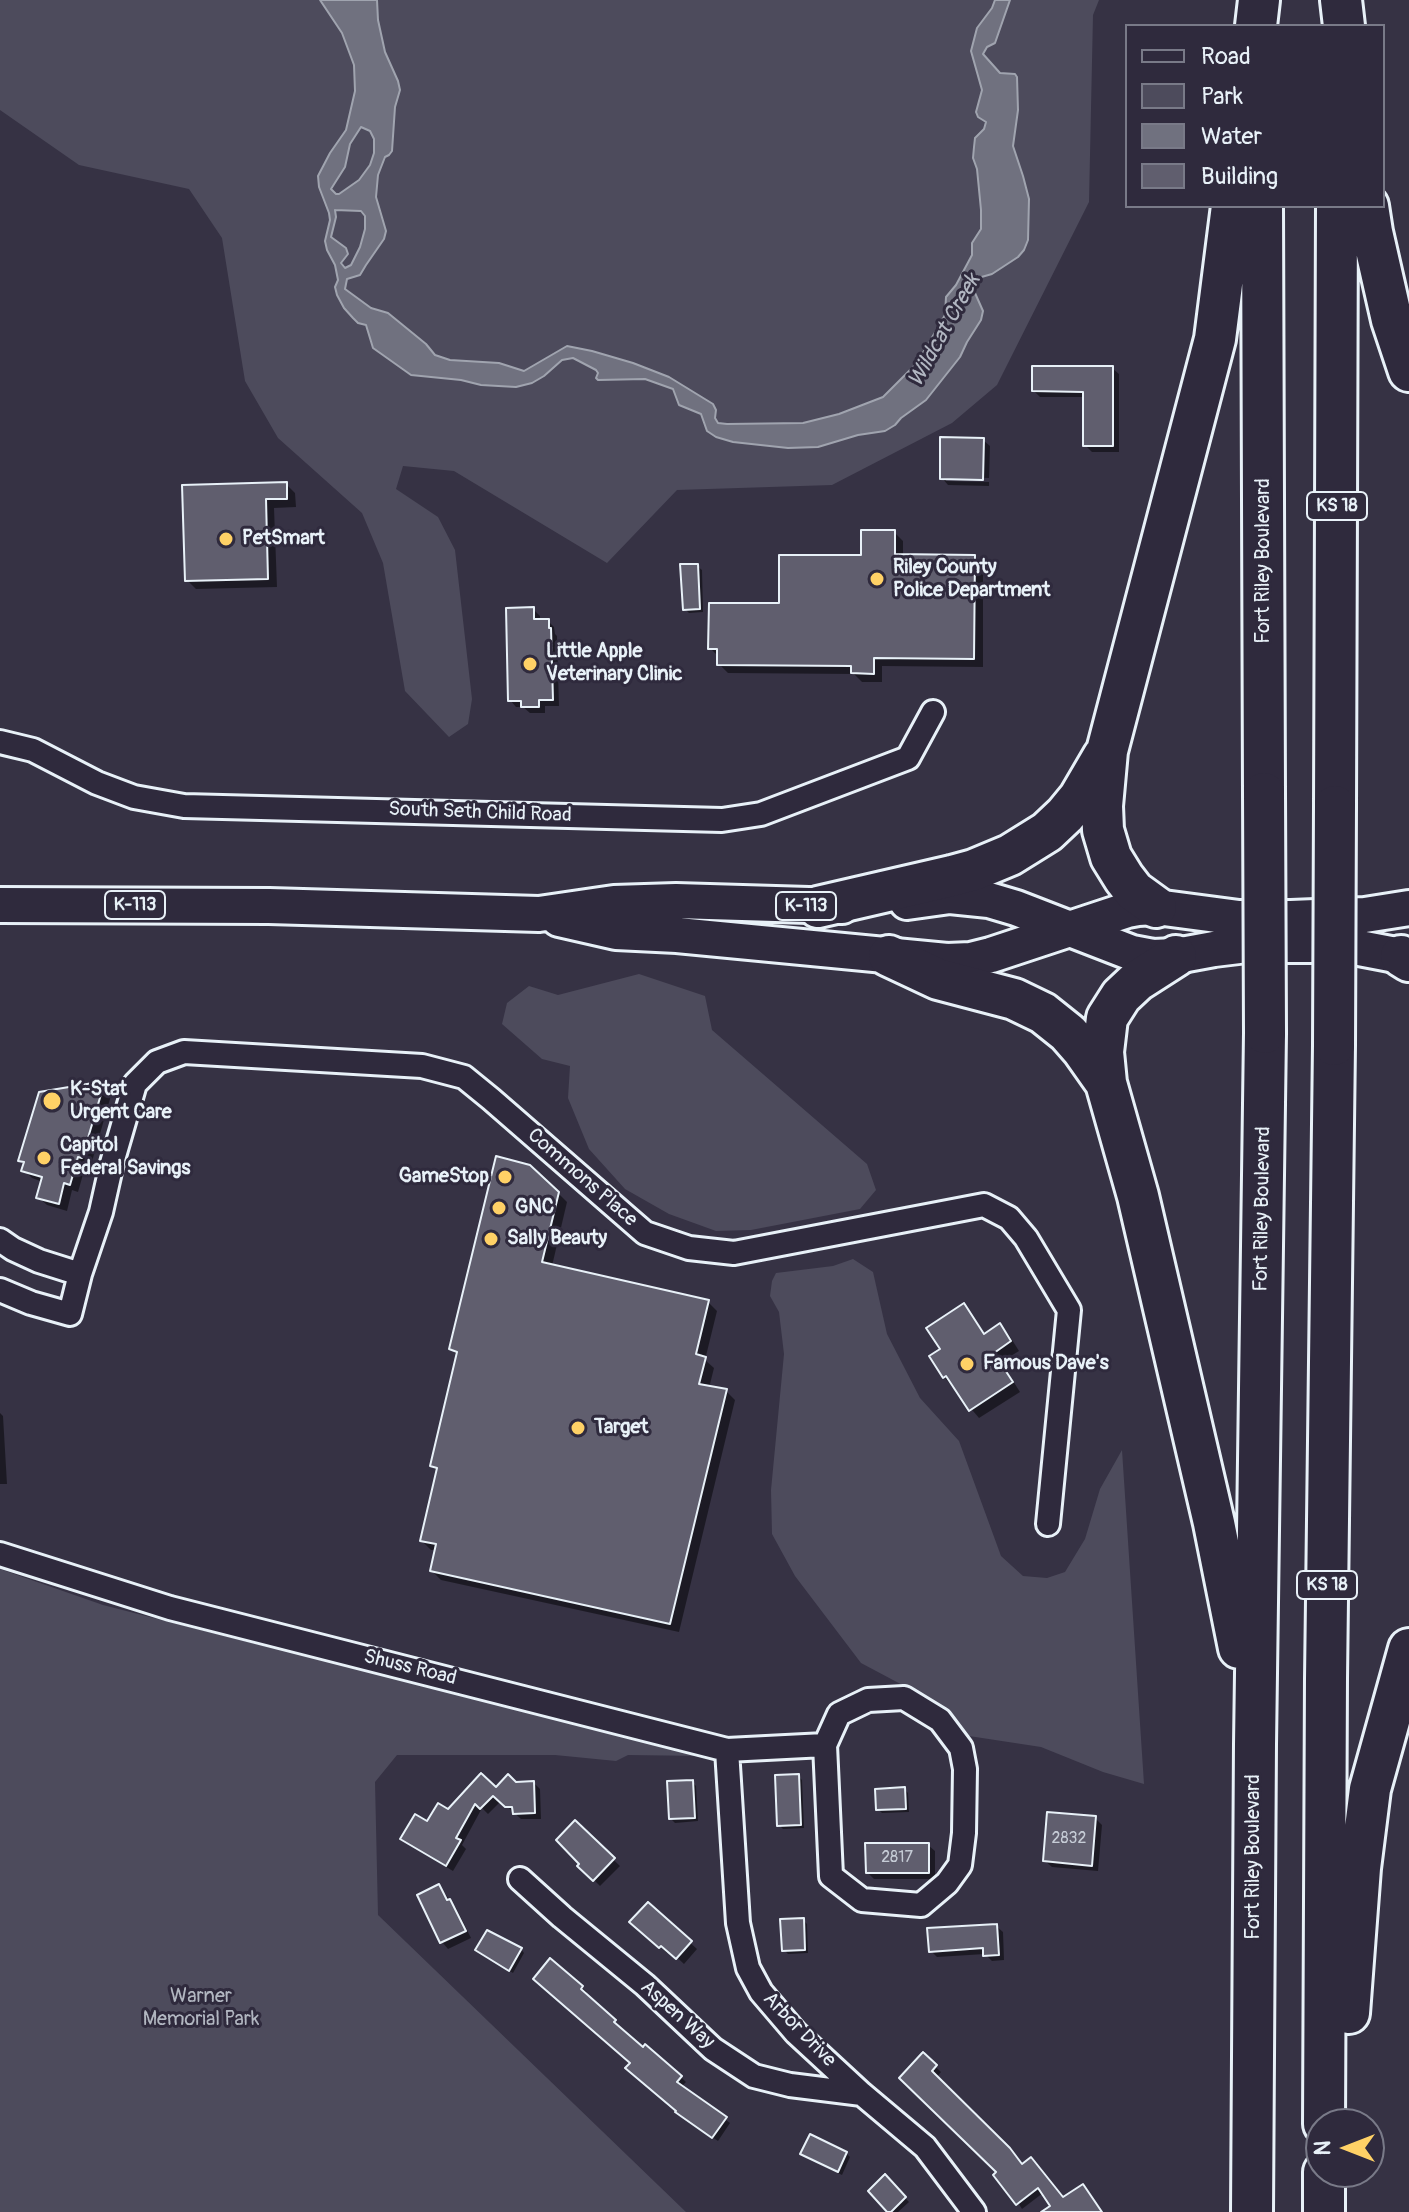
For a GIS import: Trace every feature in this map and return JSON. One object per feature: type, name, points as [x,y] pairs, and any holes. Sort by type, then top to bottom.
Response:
[{"type":"highway","points":[[1258,24],[1260,0]]},
{"type":"highway","points":[[1338,24],[1339,0]]},
{"type":"highway","points":[[1339,0],[1344,24]]},
{"type":"highway","points":[[1156,907],[1134,891],[1111,857],[1103,830],[1102,806],[1107,751],[1215,339],[1232,208]]},
{"type":"highway","name":"Fort Riley Boulevard","points":[[1252,2212],[1265,1033],[1262,208]]},
{"type":"highway","name":"KS 18","points":[[1324,2108],[1334,1045],[1337,208]]},
{"type":"highway","points":[[1368,208],[1392,320],[1409,371]]},
{"type":"highway","points":[[818,907],[952,876],[1010,855],[1047,832],[1065,815],[1107,751]]},
{"type":"highway","points":[[889,956],[938,979],[1002,995],[1043,1013],[1068,1033],[1106,1083]]},
{"type":"highway","points":[[1176,956],[1137,981],[1121,996],[1107,1018],[1103,1052],[1106,1083],[1138,1196],[1214,1523],[1255,1744]]},
{"type":"highway","points":[[1339,2108],[1370,1789],[1409,1649]]},
{"type":"main road","name":"K-113","points":[[0,905],[269,906],[539,914],[614,903],[676,901],[869,906],[950,896],[970,897],[1016,908],[1132,953],[1153,957],[1247,945],[1302,945],[1354,947],[1405,958]]},
{"type":"main road","name":"K-113","points":[[539,914],[616,932],[947,961],[991,955],[1127,910],[1156,907],[1218,916],[1278,918],[1365,915],[1409,908]]},
{"type":"street","name":"South Seth Child Road","points":[[0,742],[33,750],[97,783],[134,797],[184,806],[722,820],[761,814],[908,758],[933,712]]},
{"type":"street","name":"Commons Place","points":[[0,1290],[70,1314],[135,1084],[157,1062],[184,1052],[422,1066],[464,1077],[645,1233],[689,1248],[734,1253],[984,1205],[1009,1218],[1026,1238],[1069,1310],[1048,1524]]},
{"type":"street","points":[[0,1240],[39,1261],[80,1274]]},
{"type":"street","name":"Shuss Road","points":[[0,1554],[170,1608],[727,1750],[825,1745]]},
{"type":"street","points":[[904,1698],[940,1720],[961,1748],[965,1769],[965,1804],[960,1865],[947,1883],[921,1905],[862,1900],[831,1876],[825,1745],[839,1714],[868,1700],[904,1698]]},
{"type":"street","name":"Arbor Drive","points":[[727,1750],[738,1923],[748,1968],[761,1992],[796,2033],[925,2147],[974,2212]]},
{"type":"street","name":"Aspen Way","points":[[520,1879],[645,1985],[713,2049],[754,2076],[790,2085],[862,2094]]},
{"type":"green space","points":[[0,0],[1099,0],[1093,15],[1089,202],[997,385],[952,423],[832,485],[677,490],[607,563],[454,471],[403,466],[396,489],[438,517],[455,550],[472,699],[468,724],[449,737],[405,691],[383,563],[362,513],[278,438],[245,381],[222,238],[189,189],[79,165],[0,110]]},
{"type":"green space","points":[[639,974],[705,996],[712,1030],[867,1164],[876,1190],[860,1209],[751,1230],[716,1231],[669,1214],[625,1189],[589,1149],[568,1098],[570,1066],[542,1059],[502,1024],[507,1003],[529,986],[558,995]]},
{"type":"green space","points":[[853,1259],[873,1272],[887,1334],[920,1398],[959,1441],[1001,1556],[1023,1576],[1047,1578],[1065,1572],[1085,1539],[1100,1489],[1122,1450],[1144,1784],[1103,1772],[1041,1747],[969,1736],[925,1697],[861,1663],[795,1576],[772,1534],[771,1490],[784,1354],[779,1312],[770,1296],[772,1281],[776,1273],[833,1266]]},
{"type":"green space","name":"Warner Memorial Park","points":[[0,1569],[103,1605],[271,1648],[383,1668],[705,1756],[628,1755],[616,1761],[555,1755],[397,1755],[375,1782],[378,1915],[686,2212],[0,2212]]},
{"type":"water","name":"Wildcat Creek","points":[[320,0],[377,0],[385,52],[400,90],[395,107],[392,151],[385,157],[378,175],[376,197],[386,231],[384,239],[360,275],[347,279],[345,289],[371,308],[388,313],[435,355],[450,360],[499,363],[524,371],[567,346],[592,351],[669,377],[713,404],[718,423],[727,424],[803,423],[839,414],[883,397],[914,366],[926,348],[945,315],[946,297],[972,255],[972,243],[981,229],[977,169],[973,158],[975,138],[986,122],[976,112],[982,90],[971,51],[977,28],[995,0],[1010,0],[995,43],[987,47],[983,54],[1000,73],[1015,74],[1017,77],[1018,110],[1013,146],[1029,199],[1028,240],[1018,257],[992,274],[978,278],[974,284],[983,311],[981,320],[960,357],[926,400],[885,431],[818,447],[788,448],[716,437],[707,431],[701,414],[679,405],[673,389],[645,379],[598,380],[596,370],[573,358],[562,360],[532,383],[516,387],[411,375],[373,348],[366,325],[358,323],[344,308],[337,295],[335,265],[325,241],[330,220],[318,176],[346,130],[355,91],[354,65],[342,33]],"holes":[[[361,127],[370,131],[374,139],[370,165],[359,180],[336,194],[331,189],[345,167],[350,144]],[[335,210],[361,211],[365,216],[360,247],[351,265],[345,268],[341,263],[348,254],[346,248],[331,237]]]},
{"type":"building","points":[[1032,366],[1113,366],[1113,446],[1083,446],[1083,392],[1032,391]]},
{"type":"building","points":[[940,437],[984,438],[983,480],[940,479]]},
{"type":"building","name":"PetSmart","points":[[287,482],[287,499],[266,499],[268,579],[185,581],[182,485]]},
{"type":"building","name":"Riley County Police Department","points":[[861,530],[895,530],[895,554],[975,555],[974,659],[874,658],[874,674],[851,673],[851,666],[717,665],[717,649],[708,649],[709,603],[779,603],[779,555],[861,555]]},
{"type":"building","points":[[680,564],[698,564],[700,609],[683,610]]},
{"type":"building","name":"Little Apple Veterinary Clinic","points":[[534,607],[534,619],[549,619],[551,628],[553,700],[539,700],[539,707],[521,707],[521,701],[508,701],[506,608]]},
{"type":"building","points":[[105,1081],[82,1158],[78,1157],[70,1185],[64,1183],[59,1204],[36,1198],[42,1177],[21,1171],[24,1162],[18,1161],[39,1092]]},
{"type":"building","name":"Target","points":[[496,1156],[530,1165],[559,1192],[542,1262],[709,1300],[696,1354],[706,1357],[699,1384],[727,1389],[670,1624],[430,1571],[436,1544],[420,1541],[437,1468],[430,1466],[457,1352],[449,1349]]},
{"type":"building","name":"Famous Dave's","points":[[964,1303],[984,1334],[1000,1323],[1011,1341],[994,1353],[1013,1382],[969,1411],[929,1356],[940,1349],[926,1328]]},
{"type":"building","points":[[481,1773],[496,1787],[508,1774],[516,1782],[534,1781],[535,1813],[513,1814],[512,1807],[505,1807],[493,1796],[480,1809],[475,1804],[456,1838],[461,1840],[446,1866],[400,1839],[415,1814],[427,1821],[438,1803],[448,1809]]},
{"type":"building","points":[[799,1774],[801,1825],[777,1826],[775,1775]]},
{"type":"building","points":[[693,1780],[695,1818],[669,1819],[667,1781]]},
{"type":"building","points":[[905,1787],[906,1809],[876,1810],[875,1789]]},
{"type":"building","points":[[1047,1812],[1096,1816],[1092,1866],[1043,1861]]},
{"type":"building","points":[[575,1820],[615,1858],[593,1881],[556,1840]]},
{"type":"building","points":[[865,1843],[929,1843],[929,1873],[866,1873]]},
{"type":"building","points":[[439,1884],[466,1931],[440,1943],[417,1895]]},
{"type":"building","points":[[648,1902],[692,1941],[676,1959],[629,1922]]},
{"type":"building","points":[[804,1918],[805,1950],[782,1951],[780,1919]]},
{"type":"building","points":[[997,1924],[999,1955],[983,1956],[983,1948],[929,1952],[927,1928]]},
{"type":"building","points":[[487,1930],[522,1948],[509,1971],[475,1950]]},
{"type":"building","points":[[550,1958],[583,1986],[581,1989],[616,2020],[614,2022],[682,2076],[677,2082],[727,2117],[712,2138],[675,2112],[625,2068],[630,2063],[533,1979]]},
{"type":"building","points":[[923,2052],[937,2065],[932,2071],[1010,2148],[1022,2164],[1031,2157],[1063,2197],[1083,2184],[1102,2212],[1041,2212],[1050,2206],[1038,2188],[1016,2205],[993,2175],[996,2172],[899,2078]]},
{"type":"building","points":[[810,2134],[847,2152],[838,2172],[800,2154]]},
{"type":"building","points":[[885,2174],[906,2197],[891,2212],[887,2212],[868,2191]]},
{"type":"place","name":"PetSmart","points":[[226,539]]},
{"type":"place","name":"Riley County Police Department","points":[[877,579]]},
{"type":"place","name":"Little Apple Veterinary Clinic","points":[[530,664]]},
{"type":"place","name":"K-Stat Urgent Care","points":[[52,1101]]},
{"type":"place","name":"Capitol Federal Savings","points":[[44,1158]]},
{"type":"place","name":"GameStop","points":[[505,1177]]},
{"type":"place","name":"GNC","points":[[499,1208]]},
{"type":"place","name":"Sally Beauty","points":[[491,1239]]},
{"type":"place","name":"Famous Dave's","points":[[967,1364]]},
{"type":"place","name":"Target","points":[[578,1428]]}]
